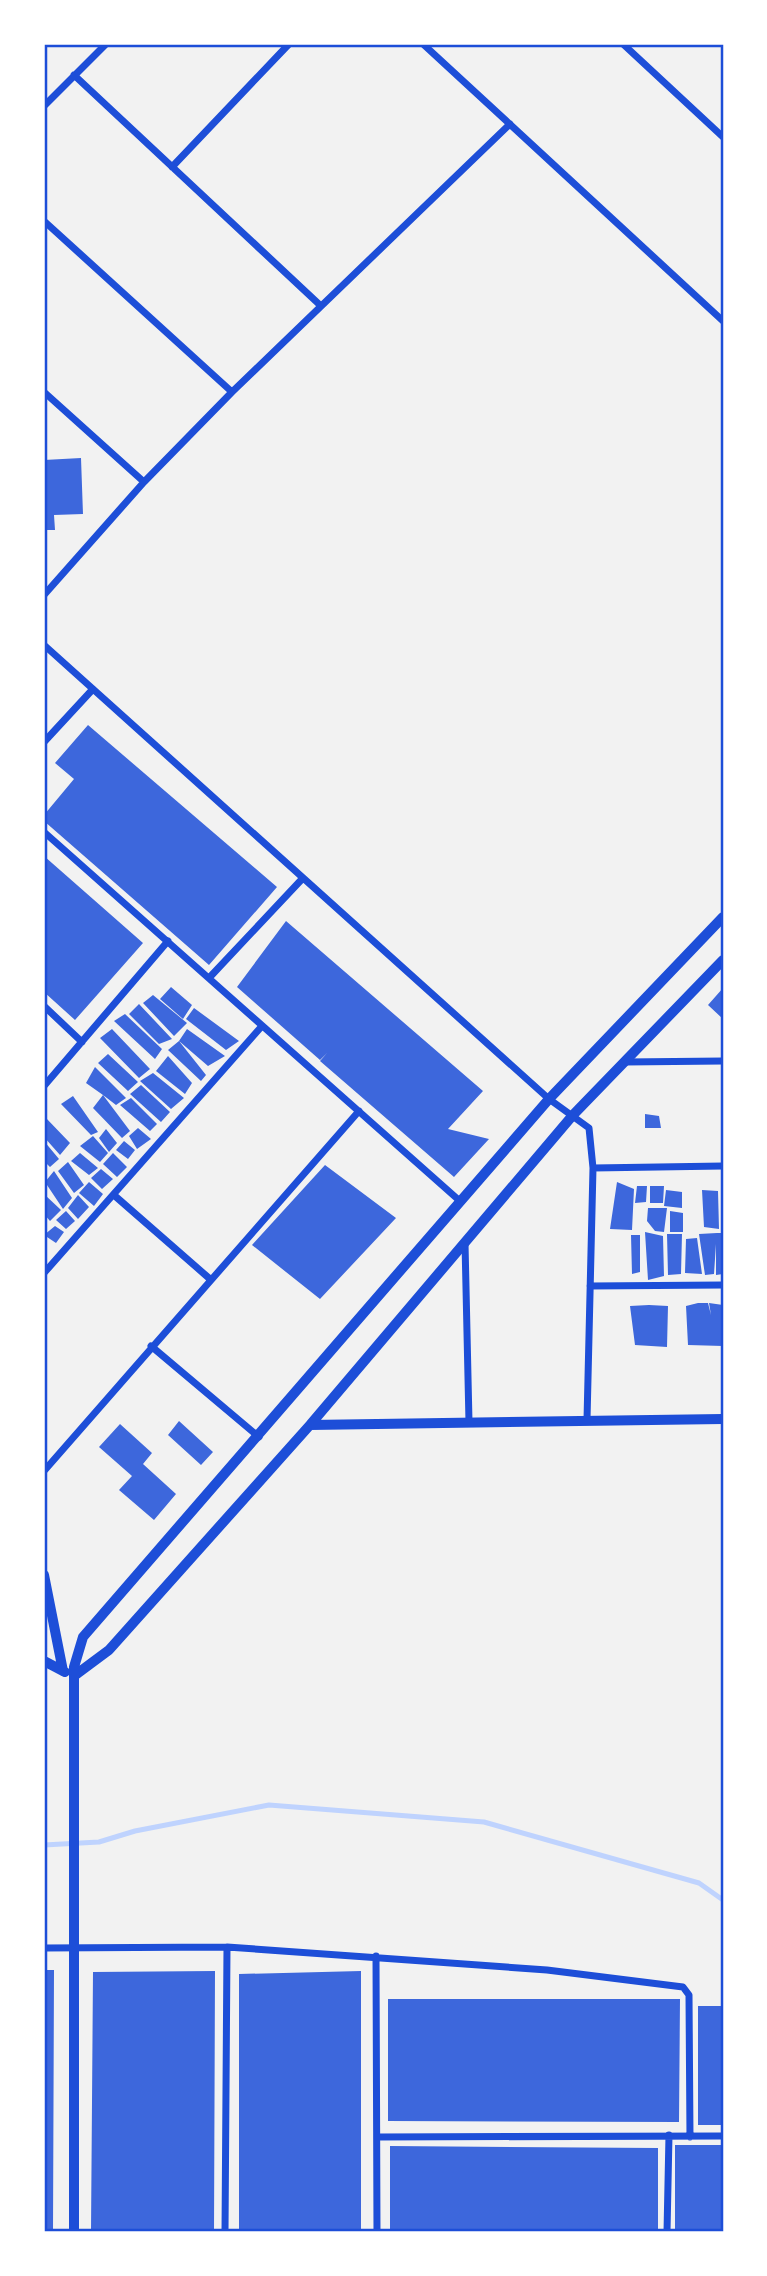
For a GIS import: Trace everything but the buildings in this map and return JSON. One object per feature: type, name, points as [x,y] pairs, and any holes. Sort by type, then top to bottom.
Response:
[{"type":"street","points":[[44,106],[106,44]]},
{"type":"street","points":[[172,167],[289,44]]},
{"type":"street","points":[[422,44],[723,321]]},
{"type":"street","points":[[622,44],[723,136]]},
{"type":"street","points":[[74,75],[321,306]]},
{"type":"street","points":[[44,595],[144,482],[232,392],[510,124]]},
{"type":"street","points":[[44,221],[232,392]]},
{"type":"street","points":[[44,392],[144,482]]},
{"type":"street","points":[[44,645],[549,1099],[573,1115],[591,1132],[593,1168],[586,1420]]},
{"type":"street","points":[[44,742],[93,690]]},
{"type":"street","points":[[44,832],[461,1202]]},
{"type":"street","points":[[209,978],[303,878]]},
{"type":"street","points":[[69,1673],[83,1637],[549,1099],[723,916]]},
{"type":"street","points":[[44,1086],[167,942]]},
{"type":"street","points":[[69,1673],[109,1650],[310,1425],[573,1115],[723,960]]},
{"type":"street","points":[[44,1006],[82,1042]]},
{"type":"street","points":[[44,1273],[115,1196],[262,1026]]},
{"type":"street","points":[[625,1062],[723,1061]]},
{"type":"street","points":[[44,1471],[359,1111]]},
{"type":"street","points":[[593,1168],[723,1166]]},
{"type":"street","points":[[115,1196],[210,1279]]},
{"type":"street","points":[[465,1242],[469,1422]]},
{"type":"street","points":[[590,1286],[723,1285]]},
{"type":"street","points":[[151,1346],[259,1437]]},
{"type":"street","points":[[310,1425],[723,1419]]},
{"type":"street","points":[[44,1575],[69,1673],[74,1828],[74,2232]]},
{"type":"street","points":[[44,1661],[69,1673]]},
{"type":"street","points":[[225,2232],[227,1947]]},
{"type":"street","points":[[44,1948],[227,1947],[376,1956],[547,1970],[683,1987],[689,1995],[690,2137]]},
{"type":"street","points":[[376,1956],[379,2137],[377,2232]]},
{"type":"street","points":[[667,2232],[669,2136]]},
{"type":"street","points":[[379,2137],[723,2136]]},
{"type":"waterway","points":[[44,1845],[99,1842],[135,1831],[269,1805],[484,1822],[699,1883],[723,1900]]}]
